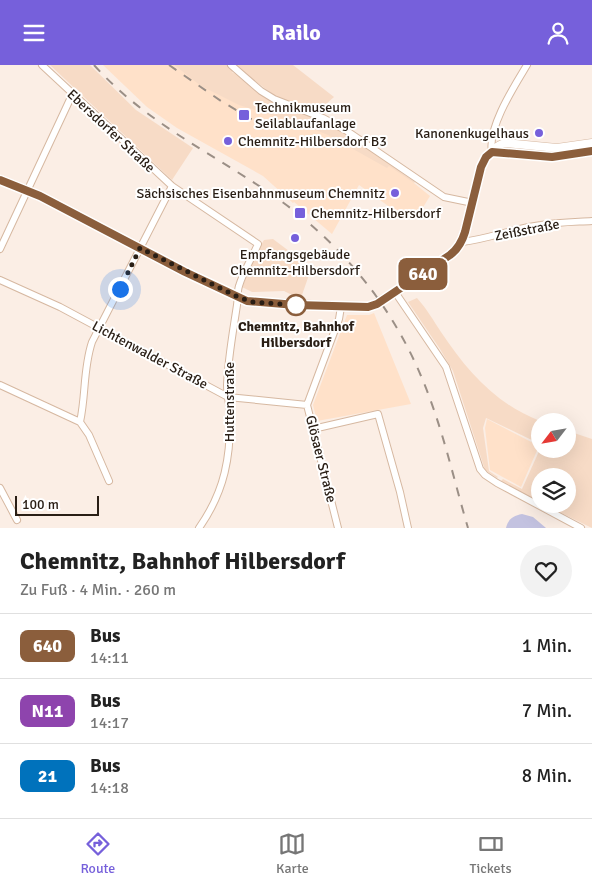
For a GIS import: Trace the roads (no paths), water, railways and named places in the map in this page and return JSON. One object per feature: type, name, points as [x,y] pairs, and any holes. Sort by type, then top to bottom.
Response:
[{"type":"main road","points":[[431,268],[454,252],[462,242],[481,167],[486,157],[498,145],[505,143],[557,148],[592,143]]},
{"type":"main road","points":[[492,152],[552,157],[592,151]]},
{"type":"main road","points":[[0,180],[26,190],[238,297],[256,303],[372,307],[404,286]]},
{"type":"street","name":"Ebersdorfer Straße","points":[[42,65],[72,95],[172,186],[258,244]]},
{"type":"street","points":[[231,65],[261,91],[274,99],[323,118],[347,131],[438,194],[473,203]]},
{"type":"street","points":[[492,152],[491,140],[506,100],[527,65]]},
{"type":"street","points":[[0,249],[72,95]]},
{"type":"street","points":[[80,422],[83,407],[86,361],[92,342],[172,186]]},
{"type":"street","name":"Zeißstraße","points":[[462,242],[484,239],[505,232],[542,225],[592,221]]},
{"type":"street","name":"Huttenstraße","points":[[199,528],[215,503],[224,477],[230,438],[227,387],[230,349],[239,286],[258,244]]},
{"type":"street","name":"Lichtenwalder Straße","points":[[0,280],[99,327],[228,397],[307,405]]},
{"type":"street","points":[[395,292],[446,367],[480,469],[485,475],[515,494],[580,528]]},
{"type":"street","name":"Glösaer Straße","points":[[338,528],[307,405],[339,319],[341,307]]},
{"type":"street","points":[[0,385],[80,422],[89,435],[109,481]]},
{"type":"street","points":[[313,429],[378,414],[408,528]]},
{"type":"street","points":[[0,487],[16,520]]},
{"type":"water","points":[[522,514],[533,517],[546,528],[506,528],[511,518]]},
{"type":"tunnel","points":[[404,286],[431,268]]},
{"type":"railway","points":[[94,65],[114,85],[156,120],[271,194],[295,212],[318,231],[359,274],[394,323],[421,376],[441,432],[468,528]]},
{"type":"railway","points":[[169,65],[221,101],[268,129]]},
{"type":"place","name":"Technikmuseum Seilablaufanlage","points":[[244,115]]},
{"type":"place","name":"Kanonenkugelhaus","points":[[539,133]]},
{"type":"place","name":"Chemnitz-Hilbersdorf B3","points":[[228,141]]},
{"type":"place","name":"Sächsisches Eisenbahnmuseum Chemnitz","points":[[395,193]]},
{"type":"place","name":"Chemnitz-Hilbersdorf","points":[[300,213]]},
{"type":"place","name":"Empfangsgebäude Chemnitz-Hilbersdorf","points":[[295,238]]},
{"type":"place","name":"Chemnitz, Bahnhof Hilbersdorf","points":[[296,305]]}]
